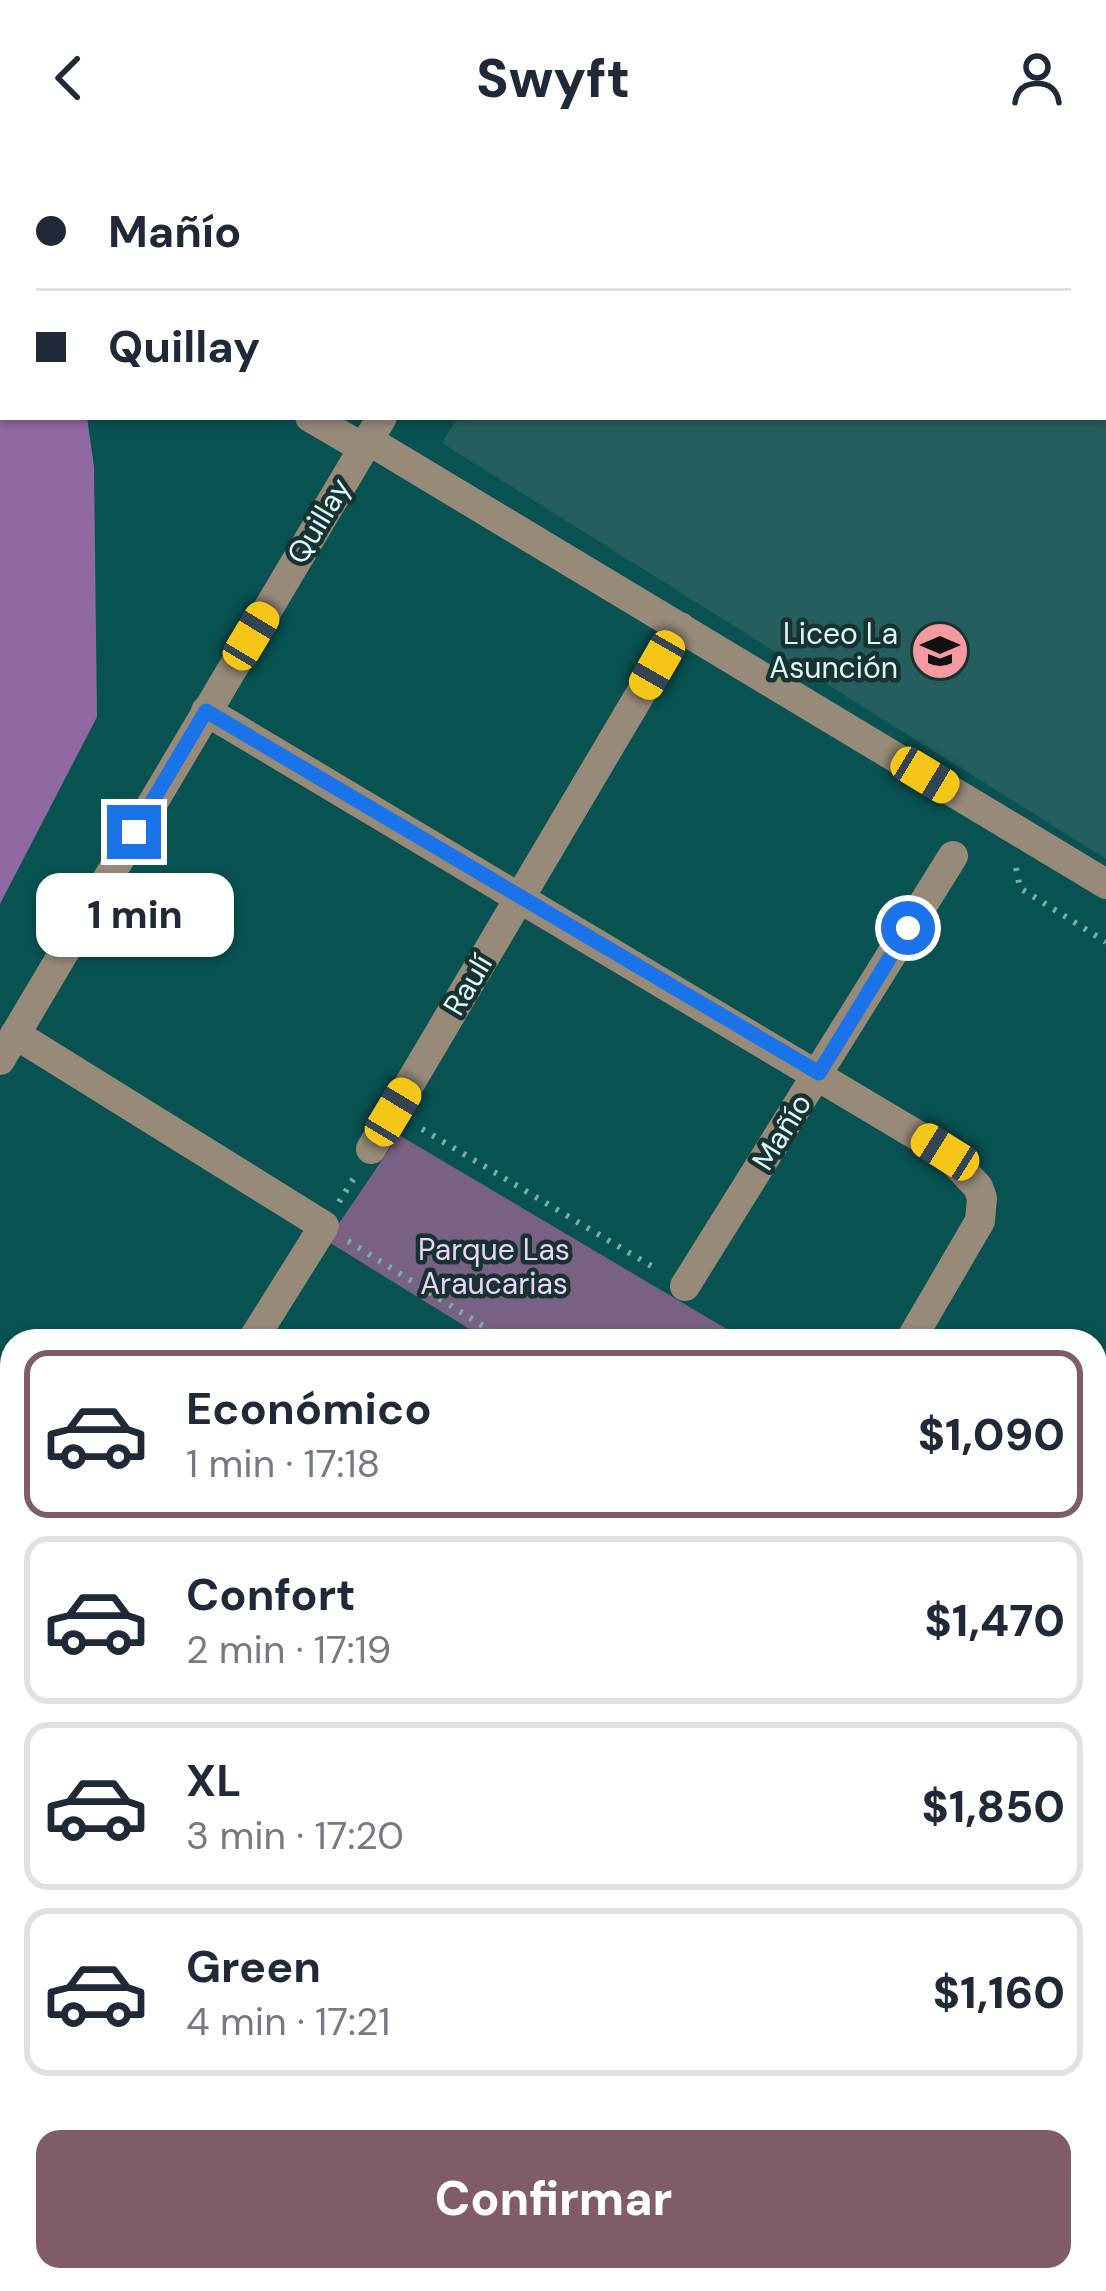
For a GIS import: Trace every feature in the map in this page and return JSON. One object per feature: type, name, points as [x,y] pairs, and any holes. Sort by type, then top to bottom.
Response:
[{"type":"street","points":[[320,420],[371,435],[1106,884]]},
{"type":"street","name":"Quillay","points":[[8,1047],[371,435]]},
{"type":"street","name":"Raulí","points":[[371,1149],[680,627]]},
{"type":"street","points":[[206,711],[945,1152],[971,1176],[982,1198],[975,1234],[917,1329]]},
{"type":"street","name":"Mañío","points":[[685,1286],[953,856]]},
{"type":"street","points":[[8,1047],[324,1226],[260,1329]]},
{"type":"path","points":[[1006,824],[1020,888],[1106,942]]},
{"type":"path","points":[[393,1112],[685,1286]]},
{"type":"path","points":[[371,1149],[324,1226],[488,1329]]},
{"type":"shaded area","points":[[0,420],[87,420],[94,467],[97,717],[0,904]]},
{"type":"shaded area","name":"Liceo La Asunción","points":[[456,420],[1106,420],[1106,859],[442,443]]},
{"type":"green space","name":"Parque Las Araucarias","points":[[399,1135],[727,1329],[470,1329],[327,1241]]},
{"type":"place","name":"Liceo La Asunción","points":[[940,651]]},
{"type":"route","points":[[134,832],[206,711],[819,1073],[908,928]]}]
